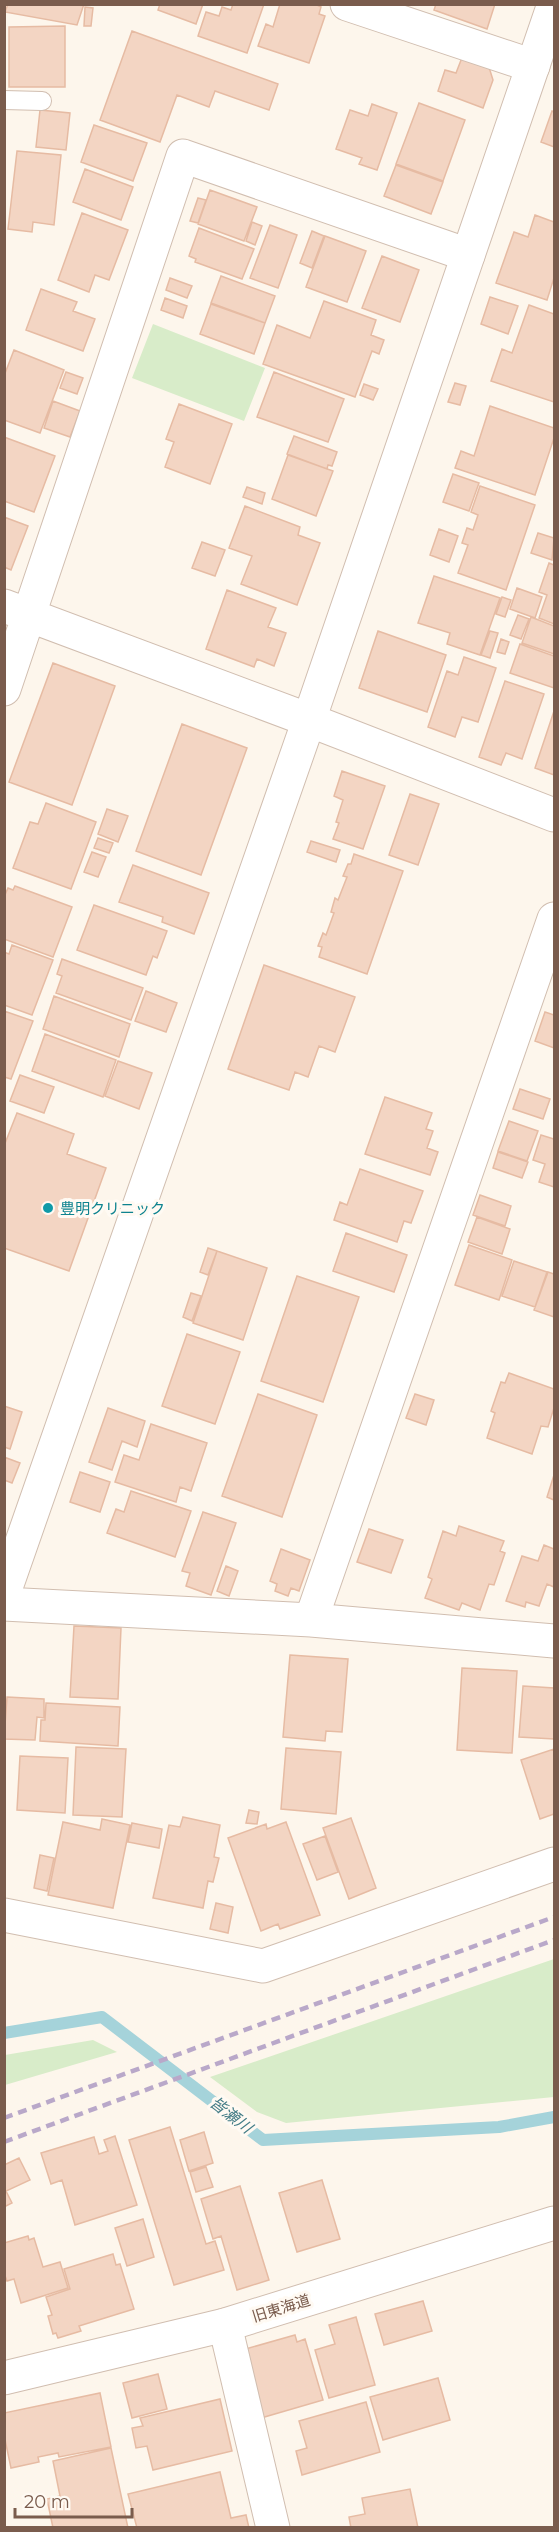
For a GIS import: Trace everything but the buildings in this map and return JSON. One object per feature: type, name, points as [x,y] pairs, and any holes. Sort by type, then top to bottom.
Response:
[{"type":"street","points":[[347,4],[533,66]]},
{"type":"street","points":[[4,1593],[309,720],[554,4]]},
{"type":"street","points":[[4,689],[17,611],[183,156],[468,255]]},
{"type":"street","points":[[17,611],[309,720],[555,816]]},
{"type":"street","points":[[311,1620],[555,919]]},
{"type":"street","points":[[4,1604],[311,1620],[555,1641]]},
{"type":"street","points":[[4,1915],[263,1966],[555,1864]]},
{"type":"street","name":"旧東海道","points":[[4,2378],[225,2325],[555,2223]]},
{"type":"street","points":[[225,2325],[273,2528]]},
{"type":"lane","points":[[4,100],[42,101]]},
{"type":"green space","points":[[153,324],[265,368],[244,421],[132,378]]},
{"type":"green space","points":[[554,1959],[554,2097],[286,2123],[257,2112],[210,2077]]},
{"type":"green space","points":[[93,2040],[117,2052],[5,2085],[5,2055]]},
{"type":"waterway","name":"皆瀬川","points":[[4,2033],[102,2017],[263,2140],[499,2127],[554,2117]]},
{"type":"railway","points":[[4,2118],[554,1917]]},
{"type":"railway","points":[[4,2142],[554,1940]]},
{"type":"place","name":"豊明クリニック","points":[[48,1208]]}]
